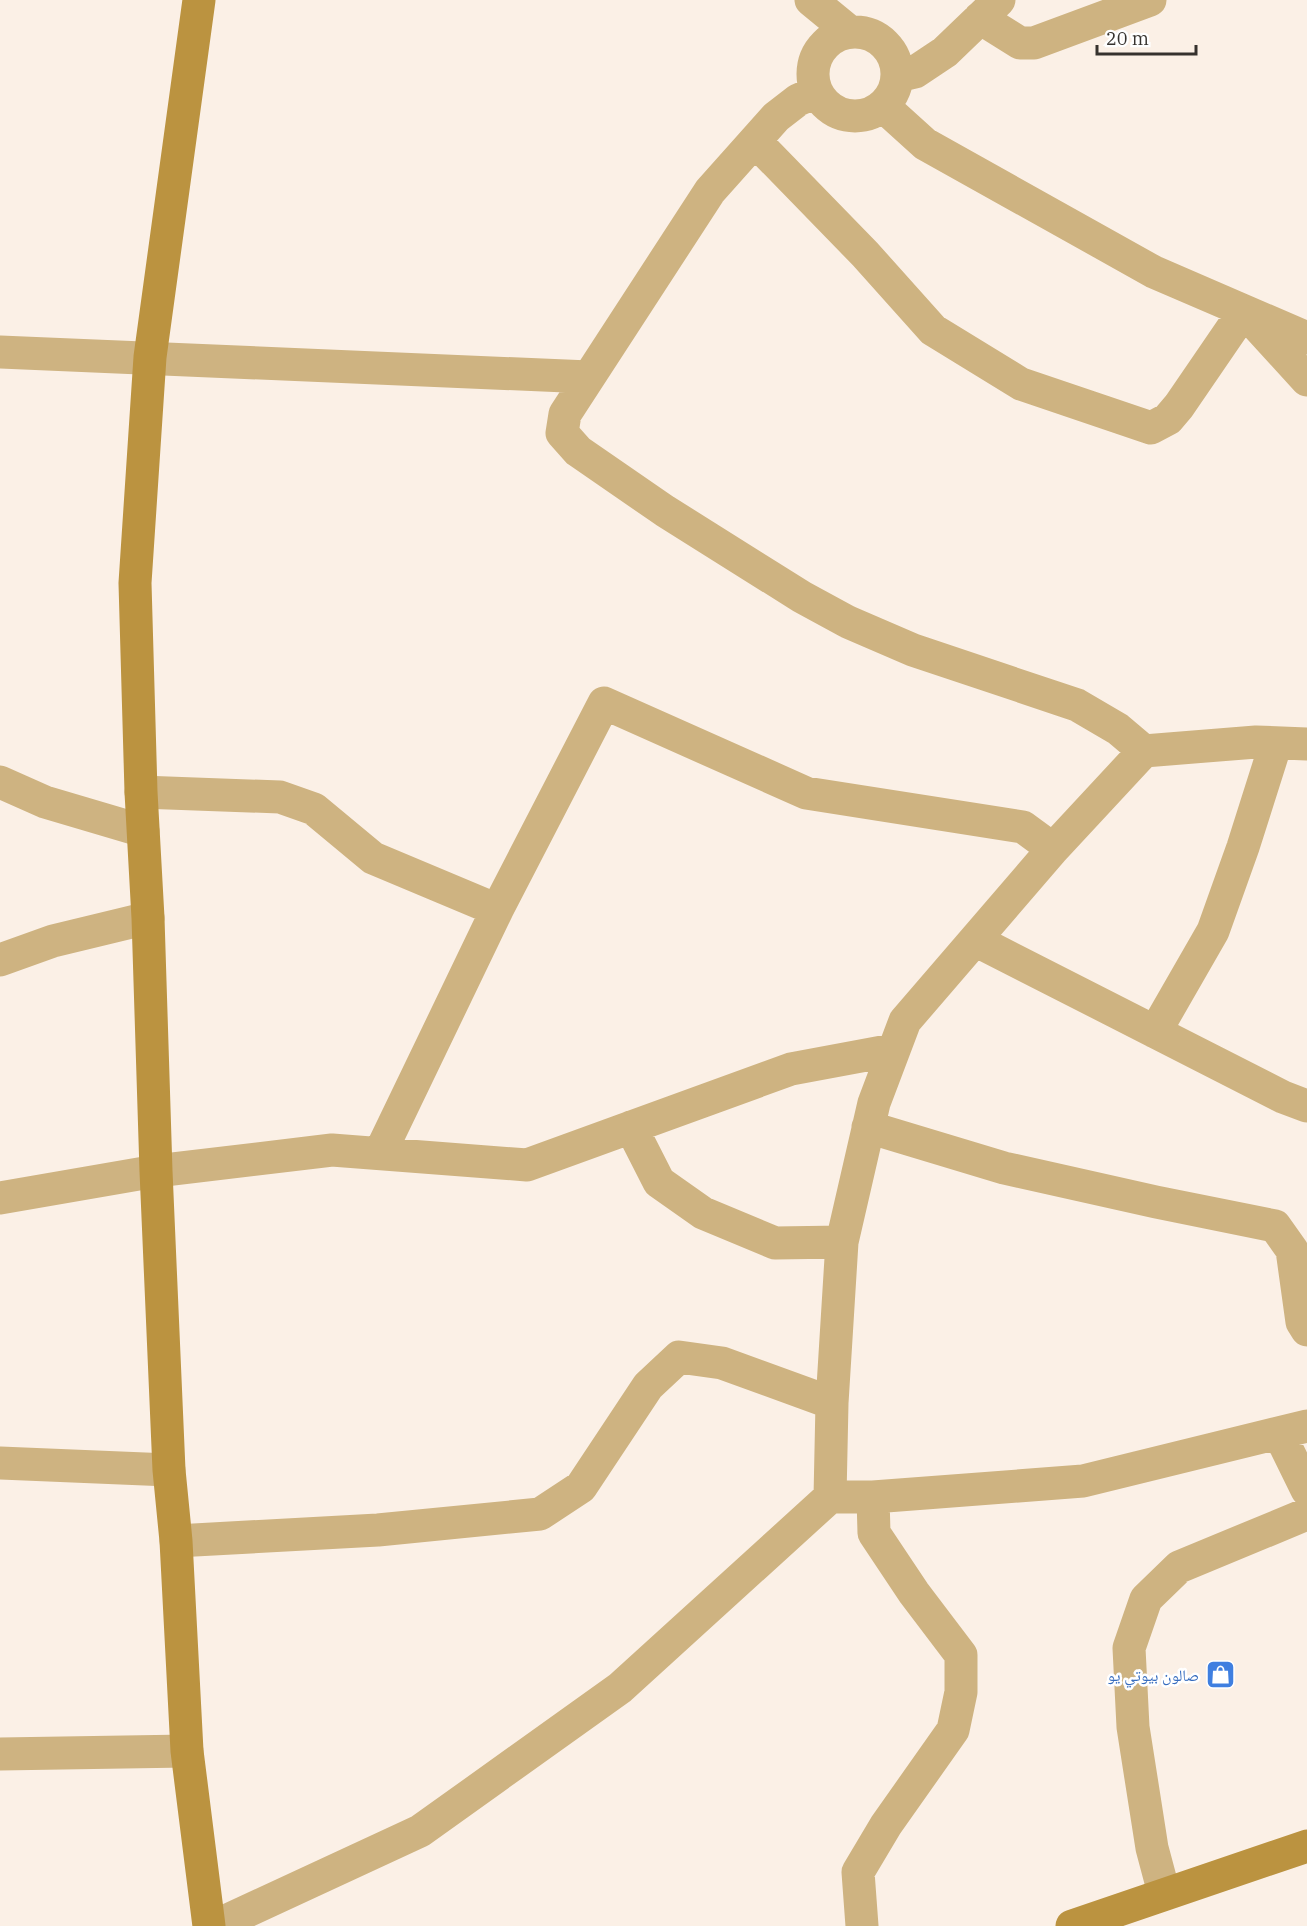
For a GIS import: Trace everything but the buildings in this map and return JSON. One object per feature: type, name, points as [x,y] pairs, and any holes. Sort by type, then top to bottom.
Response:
[{"type":"main road","points":[[199,0],[150,357],[135,583],[141,792],[169,1470],[176,1541],[187,1751],[209,1926]]},
{"type":"main road","points":[[1072,1926],[1307,1846]]},
{"type":"street","points":[[811,0],[850,32]]},
{"type":"street","points":[[898,76],[915,72],[945,52],[989,9],[1020,43],[1034,43],[1150,0]]},
{"type":"street","points":[[850,32],[868,34],[884,43],[892,52],[898,76],[893,93],[883,106],[863,116],[852,117],[830,109],[822,101],[816,92],[813,69],[822,49],[830,40],[850,32]]},
{"type":"street","points":[[816,92],[798,100],[776,117],[710,191],[565,414],[562,434],[578,451],[665,511],[802,597],[849,622],[913,650],[1077,705],[1118,729],[1144,751]]},
{"type":"street","points":[[883,106],[925,144],[1154,272],[1307,338]]},
{"type":"street","points":[[754,141],[865,254],[933,330],[1021,384],[1151,428],[1168,419],[1179,406],[1244,311]]},
{"type":"street","points":[[1244,311],[1307,380]]},
{"type":"street","points":[[0,352],[590,377]]},
{"type":"street","points":[[380,1153],[497,910],[604,703],[806,793],[1023,827],[1053,849]]},
{"type":"street","points":[[830,1497],[832,1403],[842,1242],[874,1103],[905,1020],[1053,849],[1144,751],[1256,742],[1291,744],[1243,847],[1213,931],[1155,1032]]},
{"type":"street","points":[[0,782],[45,802],[143,831]]},
{"type":"street","points":[[141,792],[280,797],[314,809],[373,858],[497,910]]},
{"type":"street","points":[[0,960],[53,941],[148,918]]},
{"type":"street","points":[[975,940],[1283,1097],[1307,1106]]},
{"type":"street","points":[[0,1198],[156,1171],[332,1150],[527,1165],[791,1069],[893,1050]]},
{"type":"street","points":[[631,1127],[659,1182],[703,1213],[775,1243],[842,1242]]},
{"type":"street","points":[[868,1127],[1004,1168],[1275,1226],[1292,1251],[1302,1322],[1307,1330]]},
{"type":"street","points":[[176,1541],[378,1530],[540,1514],[581,1487],[648,1386],[679,1357],[722,1363],[832,1403]]},
{"type":"street","points":[[215,1926],[420,1831],[620,1688],[830,1497],[873,1497],[1083,1481],[1293,1429],[1307,1490]]},
{"type":"street","points":[[0,1462],[169,1470]]},
{"type":"street","points":[[862,1926],[858,1872],[886,1825],[953,1730],[961,1692],[961,1655],[914,1593],[874,1533],[873,1497]]},
{"type":"street","points":[[1164,1893],[1152,1848],[1133,1727],[1129,1648],[1146,1599],[1179,1567],[1307,1514]]},
{"type":"street","points":[[0,1754],[187,1751]]},
{"type":"place","name":"صالون بيوتي يو","points":[[1220,1675]]}]
